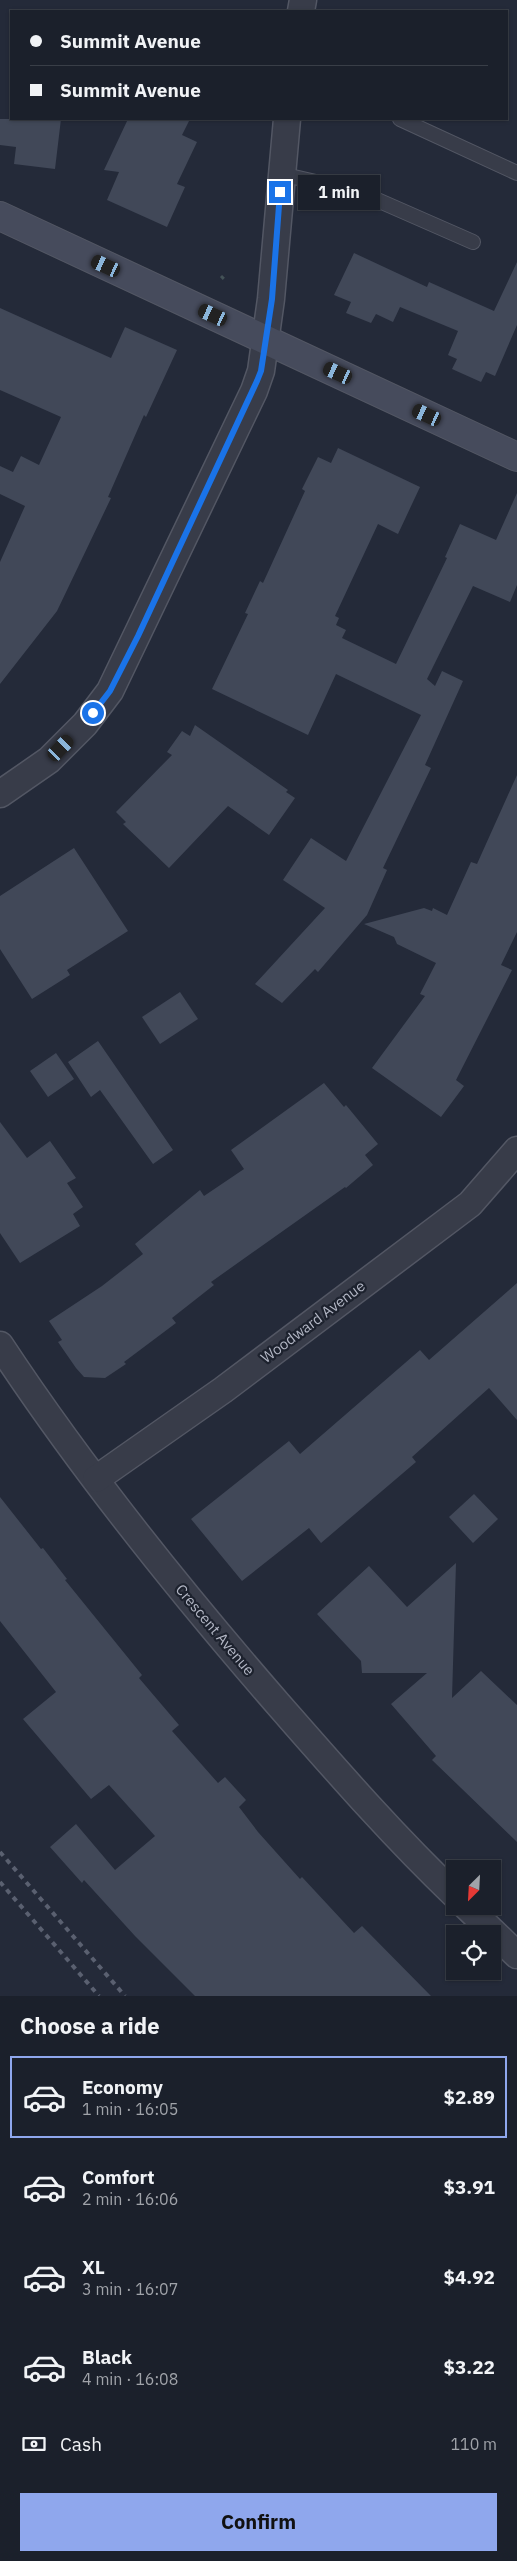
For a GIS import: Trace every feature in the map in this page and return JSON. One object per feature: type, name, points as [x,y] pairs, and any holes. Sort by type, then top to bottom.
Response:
[{"type":"street","points":[[0,794],[49,760],[85,724],[110,691],[254,391],[261,371],[266,340],[287,120]]},
{"type":"street","points":[[0,216],[517,457]]},
{"type":"street","name":"Woodward Avenue","points":[[96,1479],[223,1390],[470,1204],[517,1150]]},
{"type":"street","name":"Crescent Avenue","points":[[0,1345],[96,1479],[218,1635],[402,1844],[446,1886]]},
{"type":"street","points":[[475,1915],[517,1955]]},
{"type":"lane","points":[[402,120],[517,174]]},
{"type":"lane","points":[[281,174],[359,192],[473,242]]},
{"type":"path","points":[[222,276],[226,281]]},
{"type":"building","points":[[0,119],[61,120],[55,169],[14,164],[16,147],[0,145]]},
{"type":"building","points":[[128,120],[190,120],[182,135],[197,142],[177,184],[185,187],[167,227],[107,200],[119,172],[104,170]]},
{"type":"building","points":[[354,253],[427,287],[429,282],[494,311],[517,262],[517,325],[495,376],[486,372],[481,382],[452,369],[457,359],[448,355],[458,331],[400,307],[393,322],[376,314],[371,323],[346,313],[351,302],[334,295]]},
{"type":"building","points":[[0,308],[111,358],[125,327],[177,350],[146,417],[144,415],[108,497],[111,498],[57,611],[0,684],[0,562],[25,506],[0,494],[0,466],[13,472],[21,456],[39,465],[61,417],[0,390]]},
{"type":"building","points":[[338,448],[420,487],[398,534],[378,524],[335,616],[339,618],[336,625],[346,630],[342,638],[396,664],[447,558],[445,557],[460,524],[496,540],[517,493],[517,585],[510,602],[473,586],[427,679],[435,686],[442,671],[463,681],[425,765],[431,768],[383,868],[387,870],[367,915],[318,972],[315,969],[282,1003],[255,984],[325,908],[283,880],[311,838],[346,861],[421,715],[336,674],[308,735],[212,689],[248,614],[245,613],[260,581],[263,583],[305,491],[302,489],[318,457],[331,463]]},
{"type":"building","points":[[195,725],[288,790],[286,792],[295,798],[269,835],[228,806],[169,868],[123,824],[126,822],[116,812],[172,755],[167,752],[182,731],[190,736]]},
{"type":"building","points":[[517,775],[517,932],[501,965],[512,970],[456,1080],[464,1086],[441,1117],[372,1068],[425,996],[420,994],[436,963],[397,944],[394,937],[364,924],[424,908],[432,911],[433,908],[447,915],[471,862],[477,864]]},
{"type":"building","points":[[74,848],[128,931],[67,970],[70,975],[32,999],[0,949],[0,896]]},
{"type":"building","points":[[180,992],[198,1019],[160,1044],[142,1017]]},
{"type":"building","points":[[98,1041],[173,1150],[153,1164],[100,1090],[91,1097],[68,1062]]},
{"type":"building","points":[[56,1053],[74,1079],[48,1097],[30,1071]]},
{"type":"building","points":[[324,1083],[344,1107],[346,1105],[378,1144],[365,1155],[373,1165],[346,1188],[211,1282],[214,1285],[172,1318],[176,1323],[124,1362],[126,1364],[105,1378],[84,1377],[58,1342],[62,1340],[49,1321],[102,1286],[143,1254],[135,1244],[200,1190],[204,1196],[244,1169],[231,1150]]},
{"type":"building","points":[[0,1122],[27,1158],[50,1141],[76,1178],[67,1183],[83,1207],[73,1214],[80,1226],[20,1263],[0,1233]]},
{"type":"building","points":[[517,1283],[517,1420],[489,1388],[412,1457],[416,1462],[321,1543],[309,1528],[242,1581],[191,1519],[289,1441],[300,1454],[420,1350],[429,1360]]},
{"type":"building","points":[[474,1494],[498,1519],[473,1543],[449,1517]]},
{"type":"building","points":[[0,1497],[41,1549],[43,1548],[67,1579],[65,1580],[142,1675],[139,1678],[179,1725],[172,1731],[218,1783],[225,1777],[246,1800],[239,1807],[258,1832],[300,1879],[302,1877],[354,1933],[362,1926],[431,1996],[195,1996],[135,1936],[84,1880],[82,1883],[50,1847],[76,1824],[115,1870],[155,1836],[109,1785],[91,1799],[23,1719],[56,1692],[0,1621]]},
{"type":"building","points":[[456,1563],[452,1698],[481,1671],[517,1705],[517,1842],[432,1760],[436,1756],[391,1704],[427,1673],[362,1673],[361,1661],[317,1614],[369,1566],[407,1607]]},
{"type":"railway","points":[[0,1852],[125,1996]]},
{"type":"railway","points":[[0,1882],[99,1996]]},
{"type":"route","points":[[93,713],[110,691],[138,636],[254,391],[261,371],[272,299],[280,192]]}]
